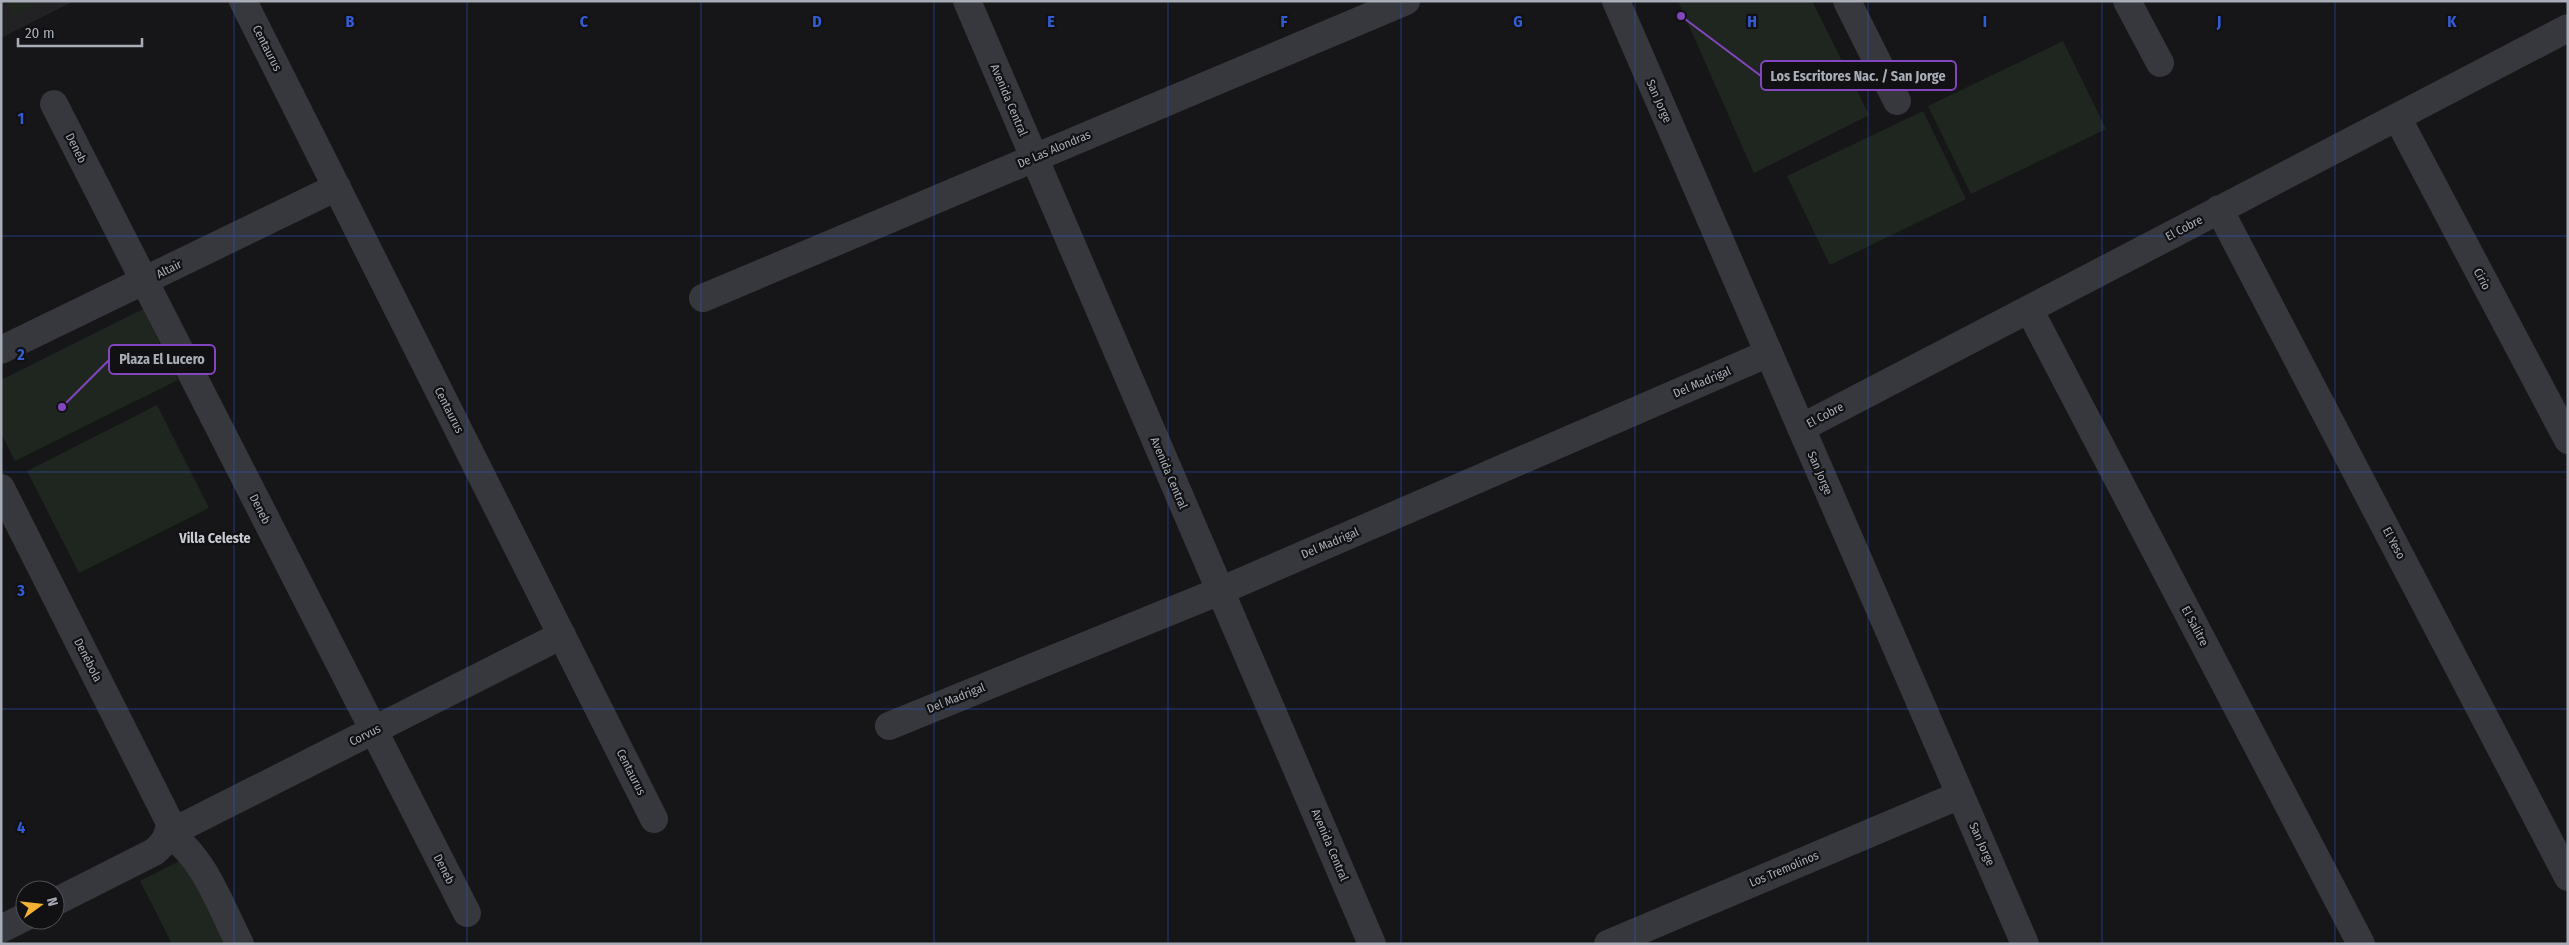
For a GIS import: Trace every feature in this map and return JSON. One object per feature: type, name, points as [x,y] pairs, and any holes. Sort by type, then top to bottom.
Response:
[{"type":"street","name":"Centaurus","points":[[244,1],[654,819]]},
{"type":"street","name":"Avenida Central","points":[[967,1],[1372,944]]},
{"type":"street","name":"De Las Alondras","points":[[703,298],[1406,1]]},
{"type":"street","name":"San Jorge","points":[[1616,1],[2025,944]]},
{"type":"street","points":[[1846,1],[1897,101]]},
{"type":"street","points":[[2127,1],[2160,64]]},
{"type":"street","name":"El Cobre","points":[[1801,428],[2568,28]]},
{"type":"street","name":"Deneb","points":[[54,104],[467,913]]},
{"type":"street","name":"Cirio","points":[[2397,117],[2568,440]]},
{"type":"street","name":"Altair","points":[[1,350],[144,282],[337,186]]},
{"type":"street","name":"El Yeso","points":[[2219,209],[2568,877]]},
{"type":"street","name":"El Salitre","points":[[2029,308],[2362,944]]},
{"type":"street","name":"Del Madrigal","points":[[889,726],[1220,591],[1769,353]]},
{"type":"street","name":"Denébola","points":[[1,488],[170,823],[168,834]]},
{"type":"street","name":"Corvus","points":[[168,834],[562,635]]},
{"type":"street","name":"Los Tremolinos","points":[[1608,944],[1960,795]]},
{"type":"street","points":[[65,897],[154,852],[163,845],[168,834],[180,841],[198,861],[240,944]]},
{"type":"street","points":[[1,929],[15,922]]},
{"type":"shaded area","points":[[1,1],[74,1],[1,38]]},
{"type":"shaded area","points":[[7,1],[41,1],[14,15]]},
{"type":"shaded area","points":[[1678,1],[1812,1],[1869,115],[1754,173]]},
{"type":"shaded area","points":[[2063,41],[2106,129],[1971,194],[1928,106]]},
{"type":"shaded area","points":[[1923,111],[1966,199],[1830,265],[1787,176]]},
{"type":"shaded area","points":[[143,309],[178,380],[15,461],[1,433],[1,380]]},
{"type":"shaded area","points":[[157,405],[209,508],[79,573],[27,471]]},
{"type":"shaded area","points":[[185,858],[228,944],[172,944],[140,881]]},
{"type":"place","name":"Los Escritores Nac. / San Jorge","points":[[1681,16]]},
{"type":"place","name":"Plaza El Lucero","points":[[62,407]]},
{"type":"district","name":"Villa Celeste","points":[[215,538]]}]
